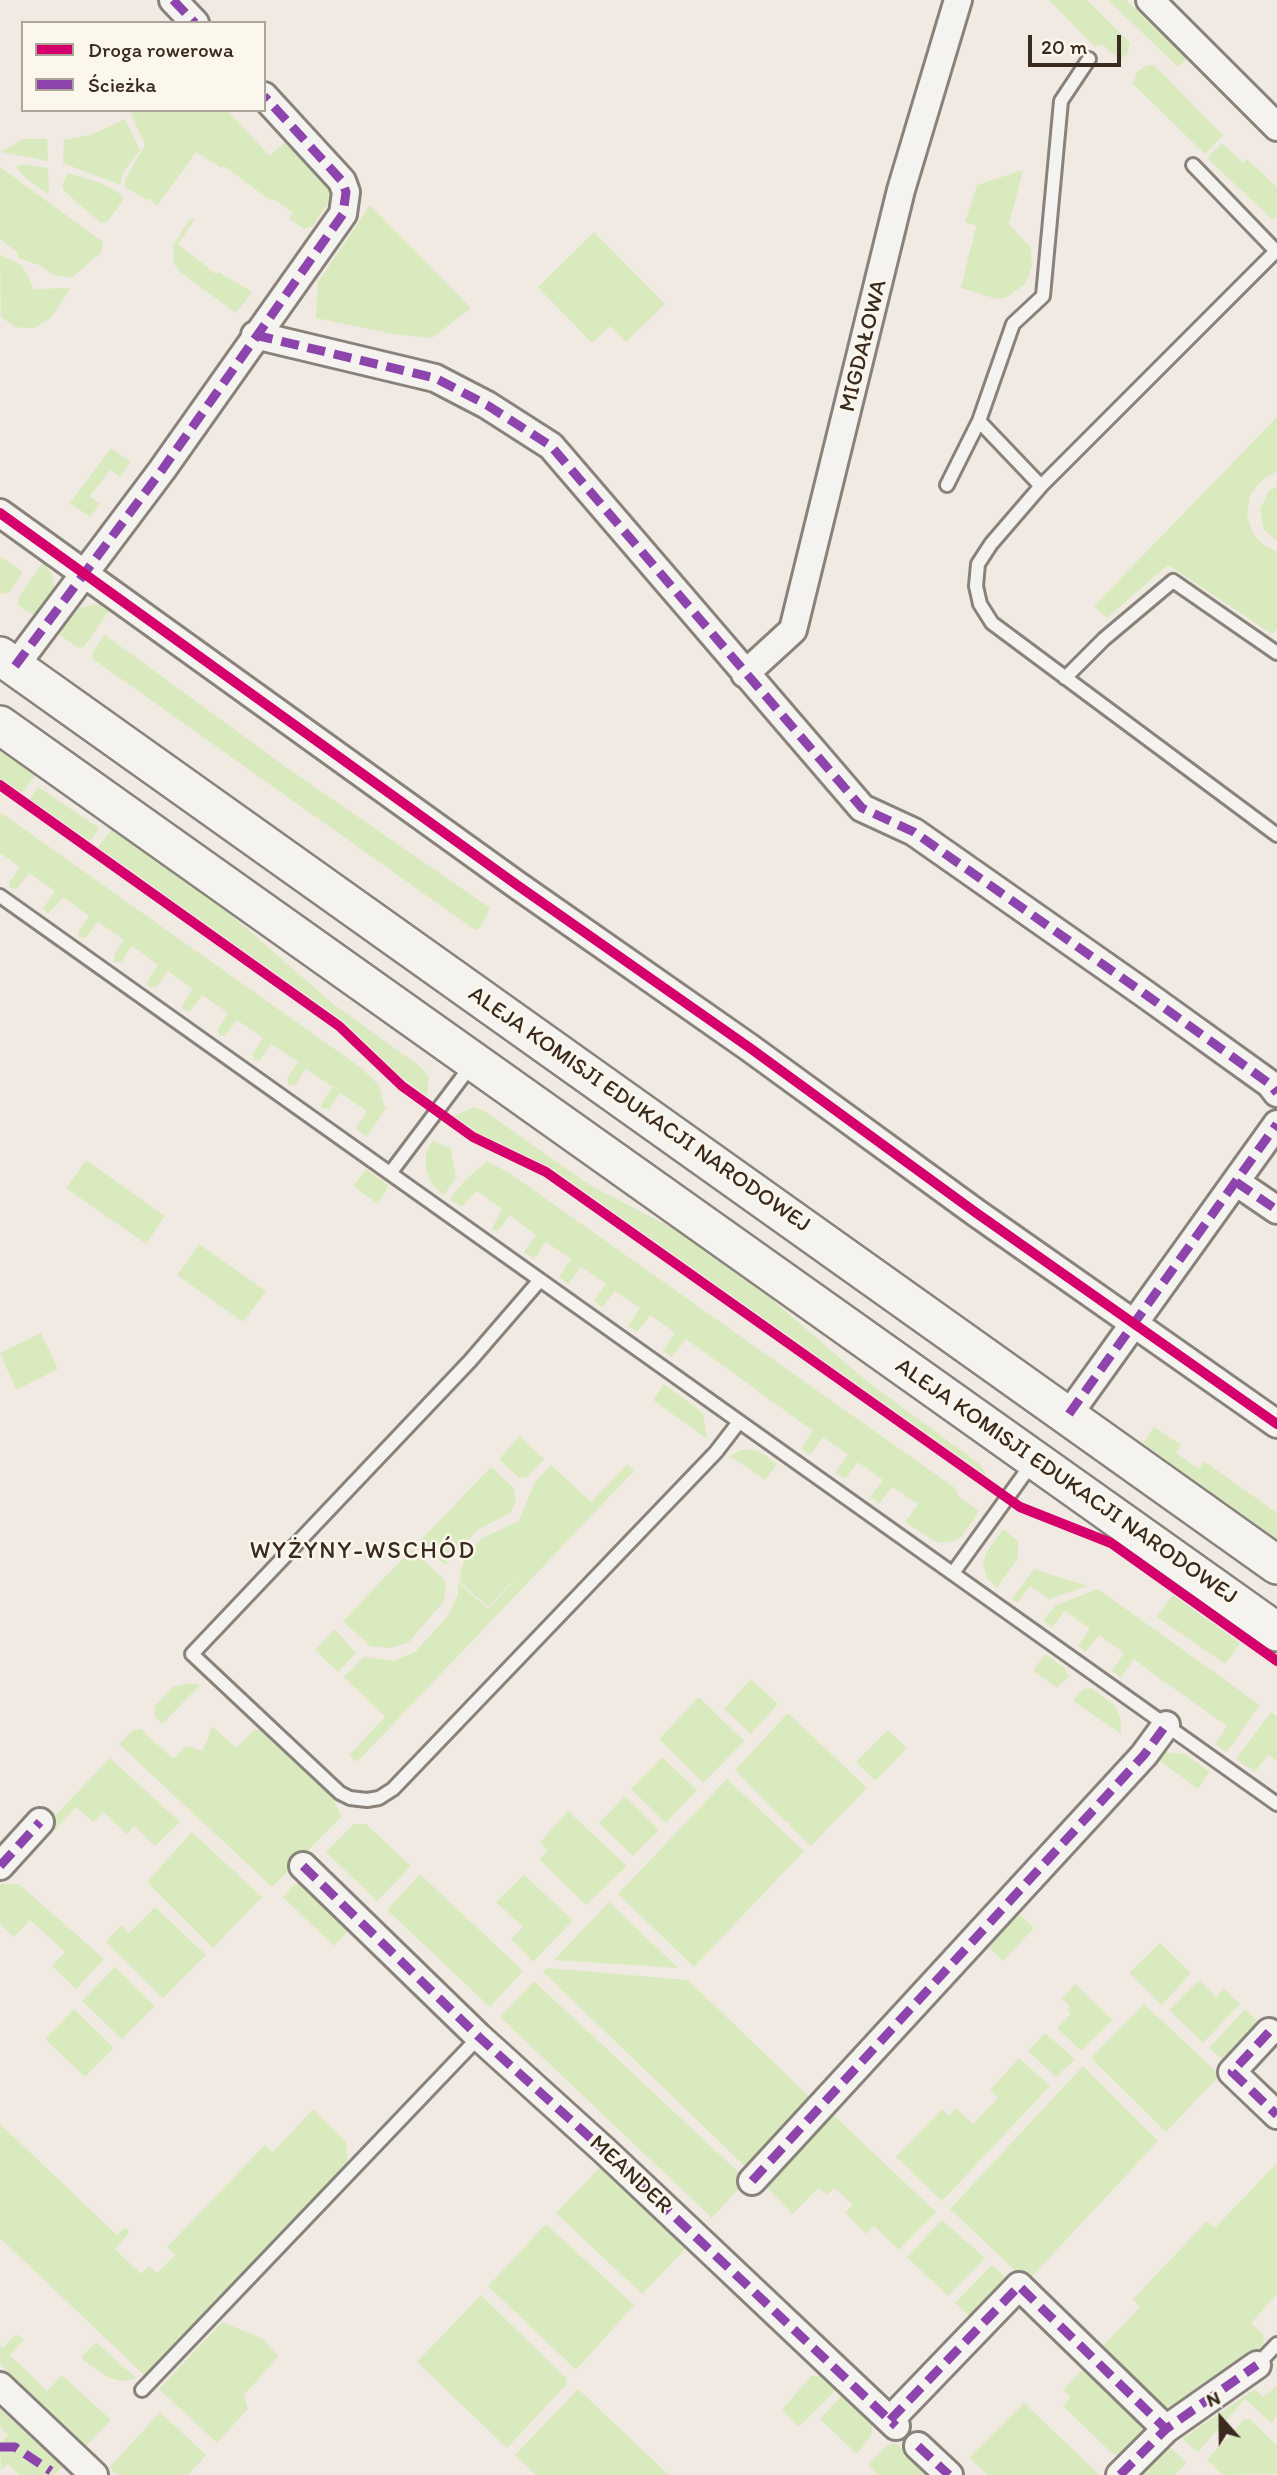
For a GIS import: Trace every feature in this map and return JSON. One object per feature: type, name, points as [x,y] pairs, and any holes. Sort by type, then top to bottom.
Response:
[{"type":"street","points":[[173,0],[193,21]]},
{"type":"street","name":"MIGDAŁOWA","points":[[745,674],[793,630],[901,190],[958,0]]},
{"type":"street","points":[[1150,0],[1277,127]]},
{"type":"street","points":[[7,661],[84,575],[343,214],[346,192],[342,181],[266,98]]},
{"type":"street","points":[[255,335],[435,379],[487,405],[551,446],[862,808],[914,832],[1145,994],[1270,1084],[1277,1093]]},
{"type":"street","points":[[0,513],[758,1053],[975,1212],[1277,1424]]},
{"type":"street","name":"ALEJA KOMISJI EDUKACJI NARODOWEJ","points":[[7,661],[1069,1413],[1277,1565]]},
{"type":"street","name":"ALEJA KOMISJI EDUKACJI NARODOWEJ","points":[[0,724],[1277,1632]]},
{"type":"street","points":[[1035,1460],[1277,1124]]},
{"type":"street","points":[[1236,1182],[1277,1210]]},
{"type":"street","points":[[752,2181],[1144,1755],[1166,1725]]},
{"type":"street","points":[[0,1866],[40,1822]]},
{"type":"street","name":"MEANDER","points":[[303,1866],[479,2037],[605,2151],[893,2423],[1019,2286],[1166,2429]]},
{"type":"street","points":[[1269,2032],[1232,2072],[1277,2115]]},
{"type":"street","points":[[1120,2475],[1166,2429],[1257,2365]]},
{"type":"street","points":[[0,2386],[93,2475]]},
{"type":"street","points":[[918,2446],[949,2475]]},
{"type":"lane","points":[[947,485],[979,421],[1013,324],[1042,296],[1061,101],[1089,58]]},
{"type":"lane","points":[[1193,165],[1276,250],[1041,486],[991,544],[978,564],[976,586],[980,604],[992,623],[1277,835]]},
{"type":"lane","points":[[979,421],[1041,486]]},
{"type":"lane","points":[[1065,678],[1104,639],[1174,581],[1277,653]]},
{"type":"lane","points":[[0,896],[1277,1804]]},
{"type":"lane","points":[[391,1172],[474,1062]]},
{"type":"lane","points":[[540,1280],[470,1361],[191,1654],[340,1793],[360,1800],[379,1798],[393,1789],[716,1452],[739,1422]]},
{"type":"lane","points":[[953,1573],[1035,1460]]},
{"type":"lane","points":[[142,2390],[479,2037]]},
{"type":"lane","points":[[1257,2365],[1277,2344]]},
{"type":"green space","points":[[1049,0],[1087,0],[1130,43],[1127,54],[1120,60],[1103,45],[1094,46]]},
{"type":"green space","points":[[1108,0],[1126,0],[1187,59],[1178,67]]},
{"type":"green space","points":[[1147,65],[1154,65],[1223,135],[1205,154],[1133,84],[1137,72]]},
{"type":"green space","points":[[229,112],[270,156],[288,139],[326,181],[330,188],[329,201],[313,226],[304,229],[289,219],[293,213],[274,199],[271,201],[224,166],[221,168],[196,152],[157,206],[149,198],[146,200],[125,187],[125,179],[145,145],[131,114]]},
{"type":"green space","points":[[125,119],[140,150],[124,171],[120,185],[63,163],[64,140],[91,135]]},
{"type":"green space","points":[[23,139],[47,139],[48,161],[1,152]]},
{"type":"green space","points":[[1222,143],[1243,163],[1247,159],[1277,187],[1277,216],[1273,220],[1207,158]]},
{"type":"green space","points":[[21,164],[48,168],[47,194],[22,175],[16,167]]},
{"type":"green space","points":[[0,167],[103,242],[102,252],[71,278],[53,275],[39,265],[18,258],[17,252],[0,239]]},
{"type":"green space","points":[[1023,170],[1009,224],[1031,248],[1032,266],[1026,283],[1007,297],[997,299],[961,288],[976,226],[965,222],[977,185]]},
{"type":"green space","points":[[68,173],[101,183],[122,195],[123,201],[108,221],[101,223],[64,191],[62,186]]},
{"type":"green space","points":[[370,205],[471,308],[432,338],[393,334],[316,318],[318,282]]},
{"type":"green space","points":[[190,219],[195,219],[178,244],[216,274],[219,272],[252,292],[236,313],[180,272],[174,264],[173,245]]},
{"type":"green space","points":[[594,232],[665,304],[626,342],[610,326],[592,343],[538,287]]},
{"type":"green space","points":[[0,255],[22,265],[34,289],[71,288],[50,319],[35,328],[25,328],[15,327],[1,317]]},
{"type":"green space","points":[[1277,417],[1277,471],[1261,481],[1250,496],[1247,514],[1252,531],[1261,543],[1277,552],[1277,629],[1272,634],[1168,565],[1107,618],[1094,606]]},
{"type":"green space","points":[[111,448],[131,462],[120,477],[110,470],[90,496],[100,504],[90,517],[70,503]]},
{"type":"green space","points":[[1277,486],[1277,541],[1264,530],[1260,509],[1269,491]]},
{"type":"green space","points":[[0,556],[23,572],[10,592],[3,594],[0,593]]},
{"type":"green space","points":[[43,562],[52,574],[54,587],[37,617],[18,605],[18,598]]},
{"type":"green space","points":[[97,604],[109,611],[84,647],[78,648],[60,635],[60,631],[79,608]]},
{"type":"green space","points":[[105,635],[286,767],[490,908],[480,928],[475,930],[93,659],[92,653]]},
{"type":"green space","points":[[0,749],[35,775],[22,793],[0,778]]},
{"type":"green space","points":[[38,787],[99,828],[90,841],[30,799]]},
{"type":"green space","points":[[0,812],[360,1067],[379,1085],[384,1105],[387,1107],[366,1137],[356,1128],[367,1111],[340,1093],[329,1109],[322,1108],[321,1104],[333,1087],[306,1069],[295,1085],[289,1085],[287,1078],[298,1062],[271,1044],[260,1060],[255,1061],[252,1055],[263,1038],[237,1020],[225,1036],[220,1036],[217,1030],[228,1013],[202,995],[190,1011],[185,1011],[182,1006],[193,989],[168,971],[156,987],[148,986],[148,980],[158,965],[132,946],[121,962],[114,962],[114,955],[124,940],[98,922],[86,938],[79,937],[78,932],[89,916],[63,897],[48,914],[43,908],[55,891],[29,873],[17,889],[10,888],[9,883],[20,867],[0,853]]},
{"type":"green space","points":[[112,829],[231,915],[332,1003],[421,1067],[429,1078],[427,1096],[399,1075],[343,1021],[98,847]]},
{"type":"green space","points":[[474,1107],[483,1110],[588,1184],[674,1229],[770,1298],[868,1382],[981,1465],[987,1476],[550,1167],[478,1133],[454,1116]]},
{"type":"green space","points":[[432,1141],[451,1148],[456,1178],[444,1195],[434,1187],[426,1171],[426,1154]]},
{"type":"green space","points":[[86,1160],[165,1216],[146,1244],[66,1188]]},
{"type":"green space","points":[[487,1161],[511,1174],[955,1488],[959,1497],[979,1511],[962,1536],[955,1541],[938,1543],[905,1522],[918,1504],[892,1487],[879,1504],[870,1497],[883,1480],[858,1462],[845,1479],[835,1473],[848,1455],[823,1437],[810,1455],[801,1448],[813,1431],[686,1339],[672,1357],[663,1351],[675,1333],[650,1315],[637,1332],[628,1326],[640,1308],[615,1291],[602,1308],[594,1301],[606,1284],[581,1267],[568,1284],[559,1277],[571,1259],[546,1242],[534,1259],[524,1252],[536,1235],[510,1215],[498,1231],[491,1230],[502,1209],[477,1191],[462,1207],[450,1199],[465,1180]]},
{"type":"green space","points":[[366,1169],[389,1186],[378,1204],[353,1186]]},
{"type":"green space","points":[[199,1244],[266,1291],[243,1322],[177,1275]]},
{"type":"green space","points":[[41,1333],[58,1369],[16,1390],[0,1353]]},
{"type":"green space","points":[[664,1384],[703,1413],[707,1439],[653,1400]]},
{"type":"green space","points":[[1154,1427],[1181,1445],[1176,1453],[1199,1469],[1204,1461],[1277,1513],[1277,1542],[1143,1443]]},
{"type":"green space","points":[[520,1436],[544,1459],[526,1478],[519,1478],[499,1459]]},
{"type":"green space","points":[[740,1450],[757,1450],[777,1464],[765,1480],[730,1456]]},
{"type":"green space","points":[[627,1464],[634,1471],[357,1762],[349,1755],[385,1717],[344,1677],[364,1657],[393,1661],[415,1652],[447,1617],[458,1595],[458,1582],[488,1609],[543,1548],[488,1607],[459,1581],[464,1558],[482,1538],[519,1521],[523,1525],[519,1520],[535,1482],[551,1465],[591,1502]]},
{"type":"green space","points":[[491,1467],[513,1487],[516,1501],[510,1513],[478,1530],[445,1565],[420,1541]]},
{"type":"green space","points":[[1003,1529],[1018,1541],[1018,1558],[997,1588],[987,1578],[983,1564],[986,1553]]},
{"type":"green space","points":[[412,1549],[446,1581],[444,1601],[409,1642],[391,1648],[370,1646],[343,1621]]},
{"type":"green space","points":[[1034,1569],[1087,1586],[1049,1599],[1030,1586],[1017,1603],[1012,1599]]},
{"type":"green space","points":[[1098,1589],[1260,1705],[1227,1752],[1215,1744],[1227,1726],[1134,1659],[1121,1677],[1112,1671],[1124,1653],[1099,1635],[1086,1652],[1078,1646],[1090,1629],[1065,1611],[1052,1627],[1043,1621],[1056,1605]]},
{"type":"green space","points":[[1173,1595],[1240,1643],[1225,1664],[1157,1617]]},
{"type":"green space","points":[[335,1629],[356,1653],[338,1672],[315,1650]]},
{"type":"green space","points":[[1045,1654],[1064,1667],[1069,1676],[1057,1688],[1033,1671]]},
{"type":"green space","points":[[751,1679],[778,1704],[751,1734],[724,1709]]},
{"type":"green space","points":[[190,1683],[200,1685],[162,1724],[155,1717],[154,1707],[173,1687]]},
{"type":"green space","points":[[1092,1688],[1116,1707],[1121,1721],[1121,1734],[1073,1701],[1083,1689]]},
{"type":"green space","points":[[699,1697],[744,1741],[703,1783],[659,1739]]},
{"type":"green space","points":[[1271,1712],[1277,1716],[1277,1761],[1268,1755],[1255,1772],[1236,1759]]},
{"type":"green space","points":[[788,1713],[867,1788],[811,1846],[789,1825],[791,1822],[786,1822],[735,1770]]},
{"type":"green space","points":[[212,1726],[236,1748],[254,1730],[263,1729],[332,1795],[341,1817],[272,1887],[119,1744],[133,1730],[141,1729],[173,1759],[186,1746],[203,1751]]},
{"type":"green space","points":[[888,1730],[907,1748],[875,1781],[856,1762]]},
{"type":"green space","points":[[1164,1752],[1185,1754],[1210,1772],[1198,1789],[1154,1757]]},
{"type":"green space","points":[[662,1757],[697,1790],[666,1823],[631,1789]]},
{"type":"green space","points":[[110,1758],[180,1822],[155,1846],[134,1826],[127,1834],[103,1812],[93,1822],[76,1807],[55,1830],[48,1823]]},
{"type":"green space","points":[[727,1779],[804,1851],[694,1967],[618,1894]]},
{"type":"green space","points":[[625,1796],[659,1830],[633,1856],[599,1823]]},
{"type":"green space","points":[[568,1811],[627,1866],[586,1905],[539,1859],[547,1851],[540,1842]]},
{"type":"green space","points":[[354,1824],[366,1824],[411,1866],[377,1901],[326,1852]]},
{"type":"green space","points":[[192,1832],[262,1897],[213,1948],[147,1882]]},
{"type":"green space","points":[[420,1874],[523,1971],[490,2007],[387,1910]]},
{"type":"green space","points":[[524,1875],[573,1920],[533,1962],[511,1939],[523,1927],[496,1902]]},
{"type":"green space","points":[[0,1884],[19,1884],[104,1959],[76,1989],[52,1966],[65,1952],[30,1920],[14,1937],[0,1924]]},
{"type":"green space","points":[[295,1884],[307,1884],[352,1926],[334,1946],[283,1897]]},
{"type":"green space","points":[[609,1902],[678,1968],[554,1960]]},
{"type":"green space","points":[[155,1907],[206,1955],[163,1998],[106,1942],[121,1925],[129,1933]]},
{"type":"green space","points":[[1014,1909],[1034,1928],[1003,1961],[983,1942]]},
{"type":"green space","points":[[1160,1943],[1191,1973],[1162,2005],[1129,1973]]},
{"type":"green space","points":[[115,1967],[155,2006],[122,2039],[82,2001]]},
{"type":"green space","points":[[547,1968],[688,1980],[817,2104],[753,2174],[543,1972]]},
{"type":"green space","points":[[1199,1980],[1216,1997],[1224,1989],[1240,2004],[1203,2043],[1169,2010]]},
{"type":"green space","points":[[534,1981],[747,2180],[712,2218],[500,2017]]},
{"type":"green space","points":[[1075,1984],[1113,2020],[1081,2051],[1057,2028],[1071,2014],[1067,2009],[1070,2006],[1062,1999]]},
{"type":"green space","points":[[1144,2004],[1220,2075],[1166,2132],[1091,2058]]},
{"type":"green space","points":[[74,2009],[114,2048],[85,2077],[45,2039]]},
{"type":"green space","points":[[1245,2009],[1264,2027],[1229,2065],[1209,2048]]},
{"type":"green space","points":[[1045,2033],[1075,2059],[1056,2077],[1028,2051]]},
{"type":"green space","points":[[1019,2058],[1050,2086],[942,2201],[896,2157],[942,2109],[949,2116],[956,2108],[973,2124],[998,2098],[990,2090]]},
{"type":"green space","points":[[1083,2066],[1158,2141],[1027,2282],[950,2209]]},
{"type":"green space","points":[[313,2109],[346,2142],[348,2163],[144,2375],[0,2238],[0,2124],[117,2235],[125,2227],[130,2232],[115,2249],[141,2274],[149,2266],[157,2273],[175,2255],[167,2247],[265,2145],[273,2152]]},
{"type":"green space","points":[[828,2110],[936,2212],[899,2250],[874,2226],[866,2234],[845,2213],[853,2205],[834,2188],[827,2195],[818,2188],[793,2214],[765,2186]]},
{"type":"green space","points":[[604,2163],[690,2244],[642,2294],[556,2213]]},
{"type":"green space","points":[[1277,2163],[1277,2294],[1251,2323],[1263,2334],[1264,2346],[1252,2359],[1175,2410],[1162,2408],[1100,2349],[1140,2307],[1133,2299],[1207,2221],[1215,2228]]},
{"type":"green space","points":[[942,2220],[985,2258],[948,2296],[907,2257]]},
{"type":"green space","points":[[546,2224],[634,2305],[576,2370],[488,2286]]},
{"type":"green space","points":[[992,2265],[1010,2282],[973,2319],[955,2303]]},
{"type":"green space","points":[[481,2295],[567,2379],[566,2385],[507,2448],[417,2362]]},
{"type":"green space","points":[[222,2322],[261,2338],[279,2356],[244,2395],[248,2409],[217,2443],[159,2389]]},
{"type":"green space","points":[[16,2334],[24,2340],[10,2355],[47,2391],[61,2376],[64,2377],[111,2420],[86,2446],[0,2364],[0,2346],[3,2348]]},
{"type":"green space","points":[[96,2342],[136,2378],[123,2381],[109,2378],[83,2360],[82,2356]]},
{"type":"green space","points":[[1086,2366],[1145,2423],[1139,2440],[1126,2454],[1113,2454],[1063,2406],[1071,2397],[1063,2390]]},
{"type":"green space","points":[[811,2376],[829,2376],[841,2385],[799,2427],[782,2410]]},
{"type":"green space","points":[[1277,2386],[1277,2416],[1271,2423],[1245,2399],[1198,2452],[1182,2439],[1255,2389],[1263,2397]]},
{"type":"green space","points":[[578,2389],[669,2475],[536,2475],[515,2455]]},
{"type":"green space","points":[[846,2391],[872,2420],[872,2434],[857,2454],[820,2419]]},
{"type":"green space","points":[[1024,2403],[1100,2475],[987,2475],[969,2458]]},
{"type":"green space","points":[[0,2409],[62,2467],[54,2475],[19,2475],[8,2464],[1,2470],[0,2443],[8,2435],[0,2427]]},
{"type":"green space","points":[[160,2412],[206,2455],[188,2475],[118,2475],[109,2468]]},
{"type":"green space","points":[[1250,2419],[1277,2446],[1277,2474],[1223,2475],[1207,2460],[1244,2420]]},
{"type":"green space","points":[[1163,2441],[1187,2463],[1175,2475],[1129,2475]]},
{"type":"green space","points":[[896,2443],[933,2475],[878,2475],[868,2465],[887,2445]]},
{"type":"marked path","points":[[173,0],[193,21]]},
{"type":"marked path","points":[[15,666],[162,470],[343,214],[346,192],[342,181],[266,98]]},
{"type":"marked path","points":[[255,335],[435,378],[487,405],[551,446],[862,808],[914,832],[1145,994],[1270,1084],[1277,1093]]},
{"type":"marked path","points":[[1069,1414],[1277,1124]]},
{"type":"marked path","points":[[1236,1182],[1277,1210]]},
{"type":"marked path","points":[[752,2181],[1144,1755],[1166,1725]]},
{"type":"marked path","points":[[0,1866],[40,1822]]},
{"type":"marked path","points":[[303,1866],[479,2037],[605,2151],[896,2426]]},
{"type":"marked path","points":[[1269,2032],[1232,2072],[1277,2115]]},
{"type":"marked path","points":[[890,2420],[1019,2286],[1166,2429]]},
{"type":"marked path","points":[[1120,2475],[1166,2429],[1257,2365]]},
{"type":"marked path","points":[[918,2446],[949,2475]]},
{"type":"marked path","points":[[0,2447],[15,2447],[51,2471]]},
{"type":"cycle path","points":[[0,513],[517,885],[750,1048],[975,1212],[1277,1424]]},
{"type":"cycle path","points":[[0,785],[339,1026],[402,1086],[473,1137],[546,1172],[1020,1507],[1111,1543],[1277,1661]]},
{"type":"district","name":"WYŻYNY-WSCHÓD","points":[[363,1552]]}]
